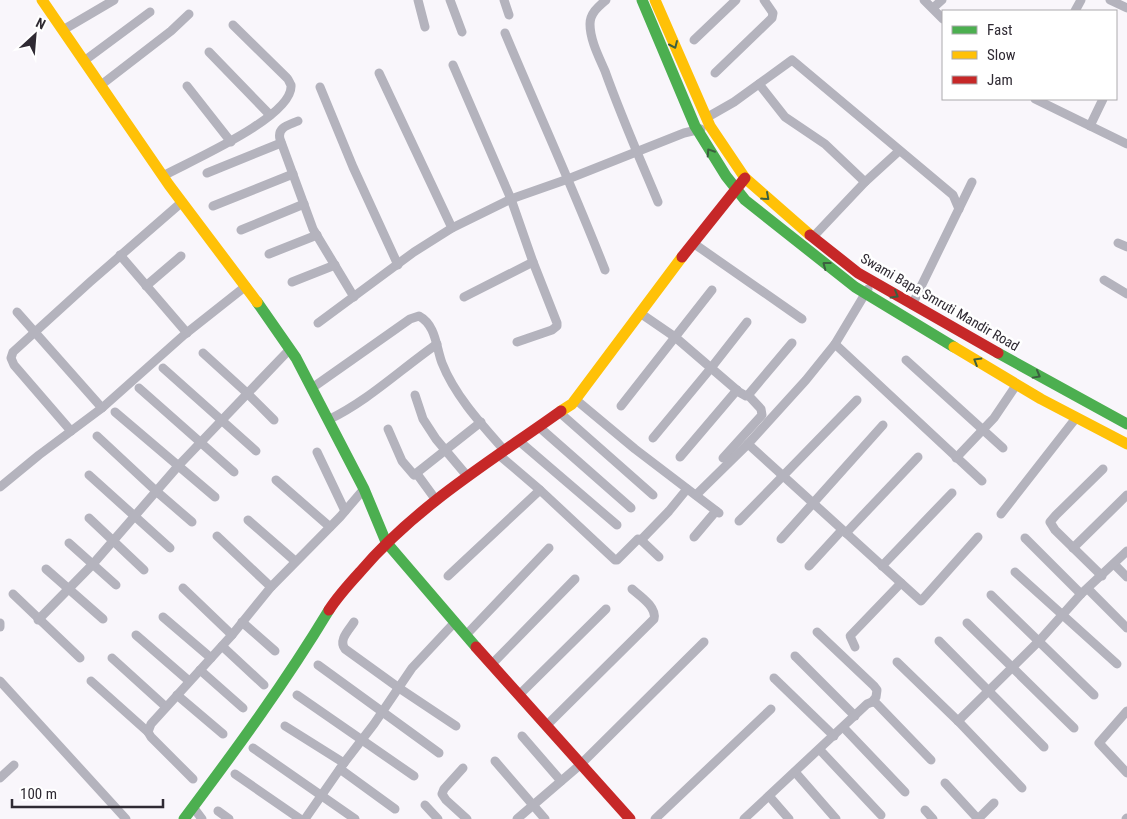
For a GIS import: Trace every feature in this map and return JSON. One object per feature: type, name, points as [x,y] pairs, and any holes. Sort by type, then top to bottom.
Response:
[{"type":"street","points":[[43,0],[163,176],[246,286],[290,349],[364,489],[386,542],[546,726],[630,819]]},
{"type":"street","points":[[63,30],[114,0]]},
{"type":"street","points":[[418,0],[425,27]]},
{"type":"street","points":[[450,0],[462,32]]},
{"type":"street","points":[[504,0],[509,15]]},
{"type":"street","points":[[606,0],[595,3],[590,19],[593,40],[658,202]]},
{"type":"street","points":[[642,0],[685,106],[697,130],[726,176],[745,200],[865,294],[1016,384],[1127,444]]},
{"type":"street","name":"Swami Bapa Smruti Mandir Road","points":[[655,0],[708,122],[745,178],[858,273],[912,305],[1125,419]]},
{"type":"street","points":[[694,40],[736,0]]},
{"type":"street","points":[[715,73],[772,18],[773,12],[771,7],[764,0]]},
{"type":"street","points":[[924,0],[942,18]]},
{"type":"street","points":[[933,8],[942,0]]},
{"type":"street","points":[[1110,0],[1127,8]]},
{"type":"street","points":[[84,61],[150,12]]},
{"type":"street","points":[[101,85],[171,31],[189,14]]},
{"type":"street","points":[[163,176],[231,142],[270,115],[283,102],[289,92],[291,84],[287,78],[233,25]]},
{"type":"street","points":[[505,33],[605,270]]},
{"type":"street","points":[[209,52],[270,115]]},
{"type":"street","points":[[318,323],[398,264],[452,228],[511,199],[568,179],[684,133],[697,130],[792,60],[953,195],[959,210]]},
{"type":"street","points":[[453,65],[511,199],[532,262],[557,323],[557,326],[552,330],[517,342]]},
{"type":"street","points":[[379,73],[452,228]]},
{"type":"street","points":[[759,84],[785,117],[825,144],[865,182]]},
{"type":"street","points":[[187,86],[231,142]]},
{"type":"street","points":[[320,87],[353,167],[398,264]]},
{"type":"street","points":[[1090,126],[1103,100]]},
{"type":"street","points":[[1052,102],[1090,126],[1127,144]]},
{"type":"street","points":[[298,122],[282,128],[279,135],[317,235],[354,297]]},
{"type":"street","points":[[207,173],[282,143]]},
{"type":"street","points":[[813,237],[865,182],[899,151]]},
{"type":"street","points":[[213,206],[293,174]]},
{"type":"street","points":[[184,819],[296,665],[336,599],[386,542],[436,500],[572,404],[693,243],[745,178]]},
{"type":"street","points":[[912,305],[972,182]]},
{"type":"street","points":[[71,431],[14,365],[11,358],[13,352],[120,255],[182,202]]},
{"type":"street","points":[[241,230],[304,204]]},
{"type":"street","points":[[269,254],[317,235]]},
{"type":"street","points":[[1118,242],[1127,247]]},
{"type":"street","points":[[693,243],[802,319]]},
{"type":"street","points":[[120,255],[186,333]]},
{"type":"street","points":[[146,286],[181,256]]},
{"type":"street","points":[[464,297],[532,262]]},
{"type":"street","points":[[292,282],[335,265]]},
{"type":"street","points":[[1104,280],[1127,294]]},
{"type":"street","points":[[696,495],[748,444],[806,380],[835,344],[873,282]]},
{"type":"street","points":[[0,488],[39,455],[102,408],[186,333],[246,286]]},
{"type":"street","points":[[621,406],[712,290]]},
{"type":"street","points":[[17,312],[102,408]]},
{"type":"street","points":[[640,313],[675,337],[737,390],[748,395],[761,409],[762,413],[723,458]]},
{"type":"street","points":[[312,388],[416,316],[424,318],[429,324],[442,363],[458,392],[502,453],[613,559],[617,560],[638,539],[641,540],[669,512],[687,489]]},
{"type":"street","points":[[653,438],[747,322]]},
{"type":"street","points":[[748,395],[792,343]]},
{"type":"street","points":[[328,420],[361,402],[437,344]]},
{"type":"street","points":[[835,344],[982,482]]},
{"type":"street","points":[[38,620],[93,564],[179,465],[290,349]]},
{"type":"street","points":[[203,353],[274,420]]},
{"type":"street","points":[[906,360],[1002,448]]},
{"type":"street","points":[[163,368],[256,451]]},
{"type":"street","points":[[956,458],[994,418],[1016,384]]},
{"type":"street","points":[[140,388],[234,472]]},
{"type":"street","points":[[680,457],[737,390]]},
{"type":"street","points":[[415,395],[423,419],[468,477]]},
{"type":"street","points":[[575,399],[635,449],[718,512],[694,537]]},
{"type":"street","points":[[739,521],[857,400]]},
{"type":"street","points":[[115,412],[215,497]]},
{"type":"street","points":[[559,412],[653,495]]},
{"type":"street","points":[[1001,514],[1076,418]]},
{"type":"street","points":[[417,474],[480,422]]},
{"type":"street","points":[[781,539],[883,425]]},
{"type":"street","points":[[538,427],[631,508]]},
{"type":"street","points":[[388,429],[402,461],[412,473],[417,474],[436,500]]},
{"type":"street","points":[[97,436],[192,522]]},
{"type":"street","points":[[519,441],[618,525]]},
{"type":"street","points":[[748,444],[920,601],[978,537]]},
{"type":"street","points":[[317,452],[346,510]]},
{"type":"street","points":[[809,566],[918,456]]},
{"type":"street","points":[[1102,576],[1050,525],[1050,522],[1103,469]]},
{"type":"street","points":[[89,475],[170,548]]},
{"type":"street","points":[[276,480],[330,527]]},
{"type":"street","points":[[148,732],[151,724],[232,635],[271,587],[364,489]]},
{"type":"street","points":[[448,576],[540,490]]},
{"type":"street","points":[[882,566],[952,493]]},
{"type":"street","points":[[1073,548],[1127,495]]},
{"type":"street","points":[[89,518],[144,570]]},
{"type":"street","points":[[248,520],[295,561]]},
{"type":"street","points":[[217,536],[271,587]]},
{"type":"street","points":[[1024,538],[1127,628]]},
{"type":"street","points":[[641,540],[659,557]]},
{"type":"street","points":[[69,544],[116,586]]},
{"type":"street","points":[[466,635],[548,548]]},
{"type":"street","points":[[958,721],[1127,552]]},
{"type":"street","points":[[1114,564],[1127,577]]},
{"type":"street","points":[[46,569],[102,619]]},
{"type":"street","points":[[1015,572],[1117,664]]},
{"type":"street","points":[[492,664],[575,579]]},
{"type":"street","points":[[855,647],[850,636],[901,584]]},
{"type":"street","points":[[183,588],[232,635]]},
{"type":"street","points":[[546,726],[654,619],[653,609],[632,589]]},
{"type":"street","points":[[13,594],[38,620],[80,658]]},
{"type":"street","points":[[991,595],[1094,695]]},
{"type":"street","points":[[519,695],[606,608]]},
{"type":"street","points":[[163,617],[211,658]]},
{"type":"street","points":[[242,622],[274,651]]},
{"type":"street","points":[[354,622],[342,641],[342,646],[399,688],[456,726]]},
{"type":"street","points":[[305,819],[412,668],[455,622]]},
{"type":"street","points":[[966,624],[1074,728]]},
{"type":"street","points":[[744,819],[872,702],[877,694],[874,686],[817,632]]},
{"type":"street","points":[[136,635],[190,681]]},
{"type":"street","points":[[517,819],[581,764],[704,642]]},
{"type":"street","points":[[939,642],[1044,747]]},
{"type":"street","points":[[222,646],[264,685]]},
{"type":"street","points":[[795,656],[855,716]]},
{"type":"street","points":[[112,658],[166,707]]},
{"type":"street","points":[[897,662],[958,721],[1022,788]]},
{"type":"street","points":[[318,666],[439,753]]},
{"type":"street","points":[[200,670],[243,708]]},
{"type":"street","points":[[774,678],[834,736]]},
{"type":"street","points":[[0,681],[126,819]]},
{"type":"street","points":[[91,681],[148,732],[193,779]]},
{"type":"street","points":[[177,695],[223,734]]},
{"type":"street","points":[[297,695],[414,776]]},
{"type":"street","points":[[872,702],[876,703],[931,760]]},
{"type":"street","points":[[655,819],[771,709]]},
{"type":"street","points":[[1127,711],[1099,743],[1127,773]]},
{"type":"street","points":[[285,726],[342,766],[395,809]]},
{"type":"street","points":[[843,727],[905,792]]},
{"type":"street","points":[[522,736],[561,781]]},
{"type":"street","points":[[253,748],[355,819]]},
{"type":"street","points":[[820,750],[880,815]]},
{"type":"street","points":[[495,761],[546,819]]},
{"type":"street","points":[[0,778],[14,765]]},
{"type":"street","points":[[463,768],[444,789],[442,794],[446,800],[468,819]]},
{"type":"street","points":[[795,772],[836,819]]},
{"type":"street","points":[[235,774],[300,819]]},
{"type":"street","points":[[945,783],[978,819],[994,803]]},
{"type":"street","points":[[769,796],[790,819]]},
{"type":"street","points":[[425,805],[438,819]]},
{"type":"street","points":[[193,807],[202,819]]},
{"type":"street","points":[[925,810],[933,819]]},
{"type":"street","points":[[218,811],[229,819]]},
{"type":"traffic: fast","points":[[642,0],[695,126],[726,176],[745,200],[855,287],[954,347]]},
{"type":"traffic: fast","points":[[257,302],[296,358],[364,489],[386,542],[476,647]]},
{"type":"traffic: fast","points":[[998,353],[1127,424]]},
{"type":"traffic: fast","points":[[184,819],[241,742],[329,610]]},
{"type":"traffic: slow","points":[[42,0],[169,185],[257,302]]},
{"type":"traffic: slow","points":[[655,0],[710,126],[745,178],[810,235]]},
{"type":"traffic: slow","points":[[561,411],[572,404],[682,257]]},
{"type":"traffic: slow","points":[[954,347],[1041,399],[1127,444]]},
{"type":"traffic: jam","points":[[682,257],[745,178]]},
{"type":"traffic: jam","points":[[810,235],[858,273],[998,353]]},
{"type":"traffic: jam","points":[[329,610],[382,548],[405,526],[455,486],[561,411]]},
{"type":"traffic: jam","points":[[476,647],[630,819]]}]
